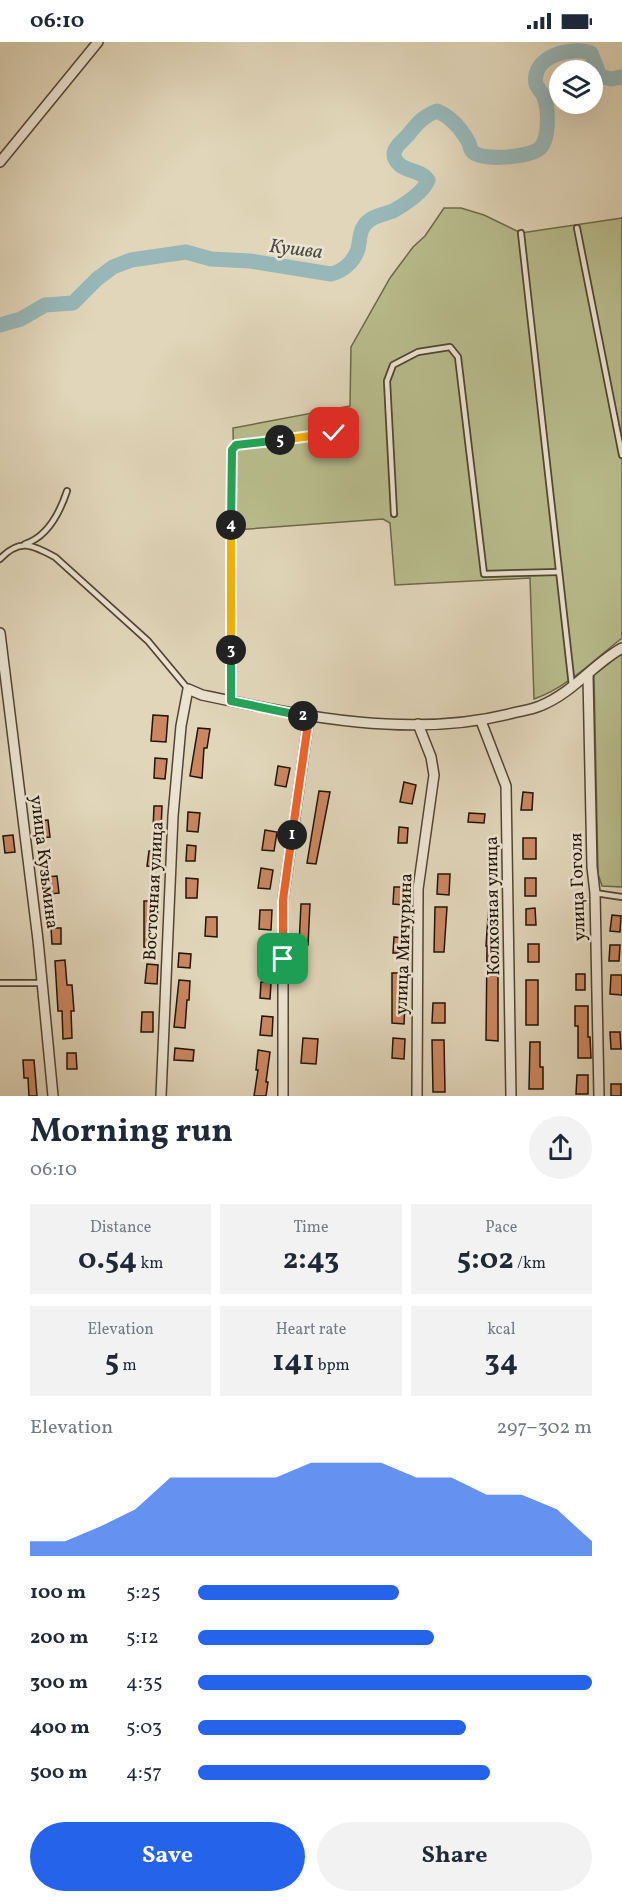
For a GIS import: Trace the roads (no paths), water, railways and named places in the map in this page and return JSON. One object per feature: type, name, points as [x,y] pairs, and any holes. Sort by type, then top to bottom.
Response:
[{"type":"street","points":[[0,162],[98,42]]},
{"type":"street","name":"улица Кузьмина","points":[[0,633],[38,940],[53,1096]]},
{"type":"street","points":[[189,689],[202,695],[342,722],[418,724],[481,721],[541,706],[572,688],[622,648]]},
{"type":"street","name":"улица Гоголя","points":[[588,676],[599,1096]]},
{"type":"street","name":"Восточная улица","points":[[161,1096],[173,816],[181,726],[189,689]]},
{"type":"street","points":[[283,1096],[283,900],[309,717]]},
{"type":"street","name":"Колхозная улица","points":[[481,721],[506,786],[511,1096]]},
{"type":"street","name":"улица Мичурина","points":[[417,1096],[418,889],[434,775],[431,756],[418,724]]},
{"type":"lane","points":[[577,228],[622,455]]},
{"type":"lane","points":[[521,233],[572,688]]},
{"type":"lane","points":[[394,514],[387,381],[393,365],[418,352],[450,347],[458,357],[484,574],[559,572]]},
{"type":"lane","points":[[231,701],[232,450],[236,445],[334,433]]},
{"type":"lane","points":[[0,559],[9,549],[34,541],[45,531],[61,509],[67,491]]},
{"type":"lane","points":[[25,544],[55,557],[148,641],[189,689]]},
{"type":"lane","points":[[595,893],[622,897]]},
{"type":"lane","points":[[0,984],[41,983]]},
{"type":"waterway","name":"Кушва","points":[[0,325],[21,319],[45,305],[73,303],[113,267],[131,260],[186,252],[211,259],[250,261],[336,273],[354,258],[362,228],[367,223],[403,205],[426,185],[428,180],[425,177],[400,165],[394,156],[398,145],[424,118],[437,111],[447,116],[459,128],[471,150],[477,154],[494,157],[525,154],[543,145],[547,131],[545,100],[536,84],[536,74],[546,60],[563,52],[583,51],[591,53],[600,76],[611,79],[622,77]]}]
